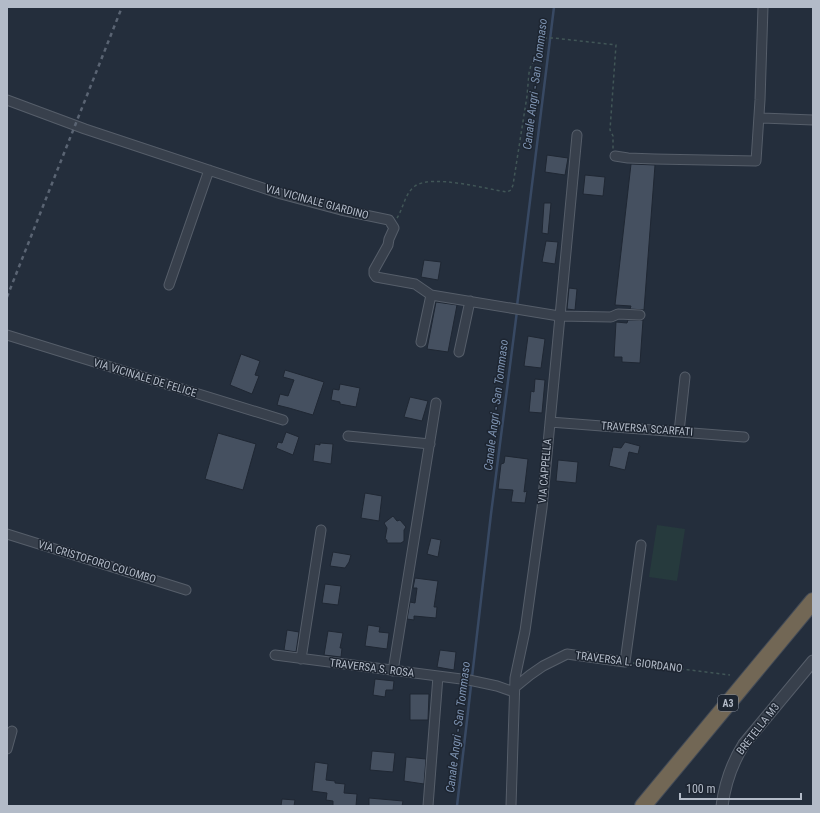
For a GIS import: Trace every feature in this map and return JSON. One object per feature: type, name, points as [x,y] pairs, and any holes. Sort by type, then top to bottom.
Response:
[{"type":"highway","name":"A3","points":[[644,806],[813,600]]},
{"type":"highway","name":"A3","points":[[657,806],[813,617]]},
{"type":"street","points":[[615,156],[655,159],[756,161],[763,7]]},
{"type":"street","name":"VIA VICINALE GIARDINO","points":[[7,100],[85,129],[281,194],[327,207],[389,220],[391,222]]},
{"type":"street","points":[[759,118],[813,120]]},
{"type":"street","name":"VIA CAPPELLA","points":[[511,806],[515,678],[525,631],[542,508],[577,135]]},
{"type":"street","points":[[169,285],[209,170]]},
{"type":"street","points":[[391,222],[394,228],[388,245],[374,270],[376,277],[415,284],[431,295],[560,316],[611,317],[618,314],[640,315]]},
{"type":"street","points":[[421,342],[431,295]]},
{"type":"street","points":[[459,352],[470,301]]},
{"type":"street","name":"VIA VICINALE DE FELICE","points":[[7,335],[283,420]]},
{"type":"street","points":[[679,432],[685,377]]},
{"type":"street","points":[[393,671],[436,403]]},
{"type":"street","name":"TRAVERSA SCARFATI","points":[[550,422],[744,437]]},
{"type":"street","points":[[348,436],[430,444]]},
{"type":"street","points":[[301,659],[321,530]]},
{"type":"street","name":"VIA CRISTOFORO COLOMBO","points":[[7,534],[186,590]]},
{"type":"street","points":[[625,662],[641,545]]},
{"type":"street","name":"TRAVERSA L. GIORDANO","points":[[514,690],[530,675],[543,666],[567,654],[625,662]]},
{"type":"street","name":"TRAVERSA S. ROSA","points":[[275,655],[473,681],[514,690]]},
{"type":"street","name":"BRETELLA M3","points":[[722,806],[725,785],[733,763],[744,744],[813,661]]},
{"type":"street","points":[[428,806],[438,676]]},
{"type":"street","points":[[7,749],[12,731]]},
{"type":"path","points":[[391,222],[399,215],[414,186],[424,181],[440,181],[507,192],[511,190],[525,111],[529,73],[531,65],[539,55],[542,38],[545,37],[616,45],[610,130],[613,136],[612,152],[615,156]]},
{"type":"path","name":"TRAVERSA L. GIORDANO","points":[[625,662],[730,675]]},
{"type":"green space","points":[[657,525],[685,529],[677,581],[649,577]]},
{"type":"building","points":[[547,155],[568,158],[565,175],[545,172]]},
{"type":"building","points":[[631,164],[655,165],[644,310],[630,309],[631,306],[615,305]]},
{"type":"building","points":[[585,175],[605,177],[603,196],[583,194]]},
{"type":"building","points":[[544,203],[551,203],[548,234],[542,233]]},
{"type":"building","points":[[546,241],[558,242],[555,264],[542,262]]},
{"type":"building","points":[[424,260],[441,262],[438,280],[421,277]]},
{"type":"building","points":[[569,288],[577,289],[575,310],[567,309]]},
{"type":"building","points":[[436,302],[457,305],[448,352],[427,349]]},
{"type":"building","points":[[628,320],[643,320],[640,363],[622,362],[622,357],[614,357],[616,322],[627,323]]},
{"type":"building","points":[[528,336],[545,339],[541,368],[524,366]]},
{"type":"building","points":[[241,354],[260,361],[255,375],[259,376],[252,394],[230,385]]},
{"type":"building","points":[[285,370],[324,382],[313,415],[277,405],[280,394],[288,396],[294,380],[283,377]]},
{"type":"building","points":[[535,379],[545,380],[542,413],[529,412],[531,391],[534,392]]},
{"type":"building","points":[[340,384],[360,388],[356,407],[340,404],[340,402],[331,400],[333,389],[339,390]]},
{"type":"building","points":[[410,397],[428,401],[422,421],[404,417]]},
{"type":"building","points":[[286,432],[299,437],[293,455],[276,448],[278,442],[282,443]]},
{"type":"building","points":[[218,433],[256,444],[243,490],[205,479]]},
{"type":"building","points":[[625,442],[640,446],[638,454],[629,452],[625,470],[609,466],[613,447],[621,448]]},
{"type":"building","points":[[320,443],[333,444],[331,464],[313,461],[315,444],[320,445]]},
{"type":"building","points":[[505,456],[528,459],[524,492],[527,491],[525,503],[511,502],[513,490],[498,489],[501,464],[504,463]]},
{"type":"building","points":[[558,460],[578,462],[576,483],[556,481]]},
{"type":"building","points":[[365,493],[382,496],[379,521],[361,518]]},
{"type":"building","points":[[393,516],[397,521],[400,520],[406,527],[404,530],[404,541],[401,543],[387,543],[387,540],[385,539],[387,528],[384,523]]},
{"type":"building","points":[[431,538],[441,540],[438,557],[427,554]]},
{"type":"building","points":[[333,552],[351,555],[345,568],[330,566]]},
{"type":"building","points":[[415,578],[438,581],[434,607],[437,607],[436,618],[414,616],[414,620],[407,619],[410,602],[415,603],[417,588],[413,588]]},
{"type":"building","points":[[325,584],[341,586],[338,605],[322,603]]},
{"type":"building","points":[[368,625],[380,627],[379,632],[389,633],[387,649],[365,646]]},
{"type":"building","points":[[287,630],[299,632],[296,652],[284,650]]},
{"type":"building","points":[[328,631],[343,633],[340,648],[342,648],[341,657],[324,655]]},
{"type":"building","points":[[440,650],[456,652],[454,670],[437,667]]},
{"type":"building","points":[[375,679],[394,681],[393,690],[386,690],[385,697],[373,695]]},
{"type":"building","points":[[410,694],[429,694],[428,720],[410,720]]},
{"type":"building","points":[[372,751],[395,753],[393,772],[370,770]]},
{"type":"building","points":[[406,757],[426,759],[424,784],[404,781]]},
{"type":"building","points":[[315,762],[328,764],[326,780],[345,784],[344,793],[357,794],[356,806],[333,806],[333,801],[326,800],[327,793],[312,791]]},
{"type":"building","points":[[369,798],[403,801],[402,806],[369,806]]},
{"type":"building","points":[[282,799],[295,800],[294,806],[281,806]]},
{"type":"waterway","name":"Canale Angri - San Tommaso","points":[[517,306],[554,7]]},
{"type":"waterway","name":"Canale Angri - San Tommaso","points":[[457,806],[491,514],[517,311]]},
{"type":"railway","points":[[7,297],[122,7]]}]
